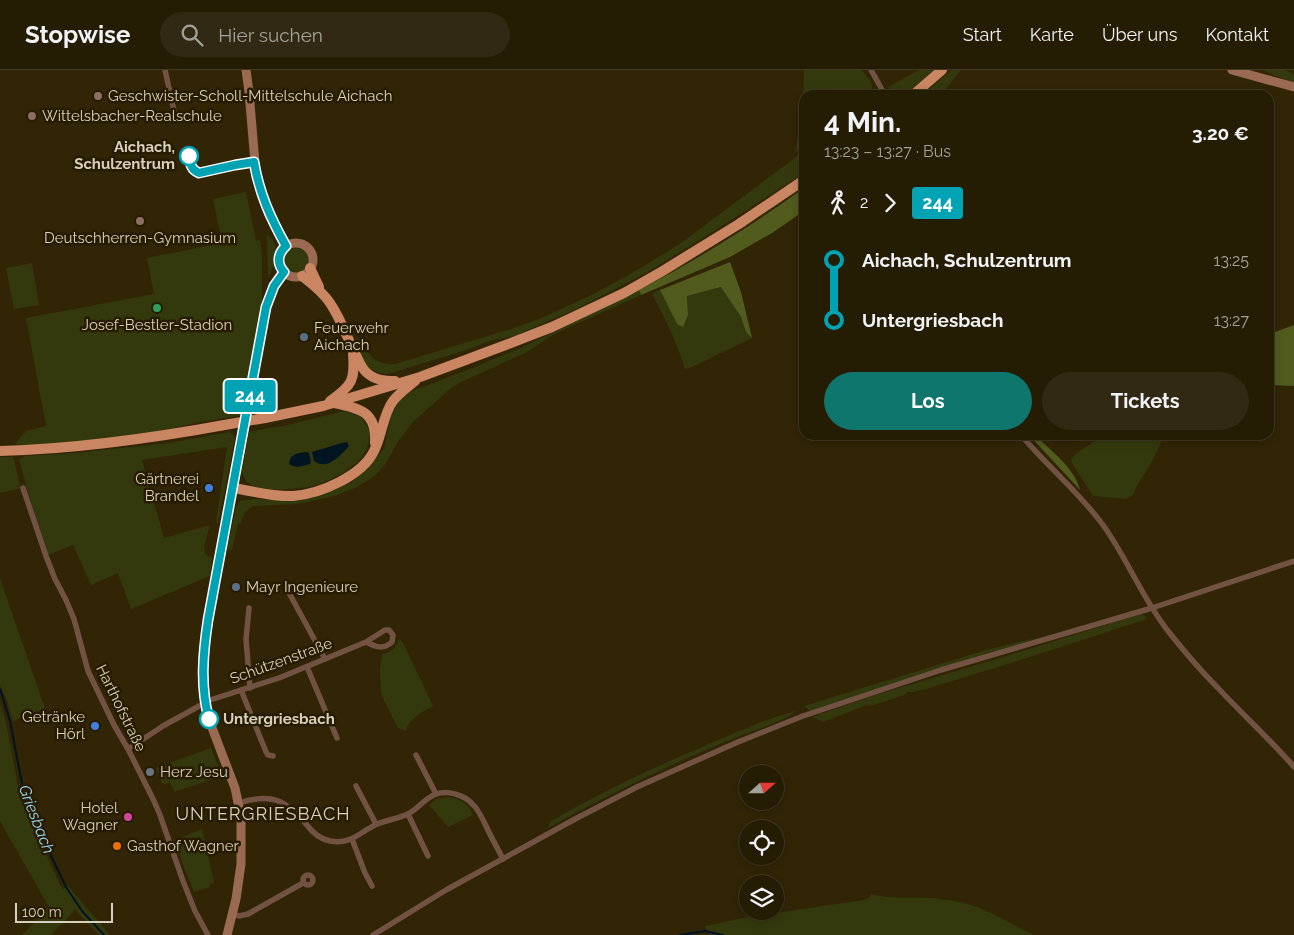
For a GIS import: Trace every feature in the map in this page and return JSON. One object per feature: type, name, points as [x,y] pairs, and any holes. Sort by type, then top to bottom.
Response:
[{"type":"highway","points":[[919,90],[942,70]]},
{"type":"highway","points":[[0,451],[75,448],[166,436],[265,418],[328,404],[420,377],[552,327],[624,293],[731,229],[799,184]]},
{"type":"highway","points":[[310,268],[320,290],[337,314],[362,367],[370,375],[381,380],[403,382]]},
{"type":"highway","points":[[302,276],[320,290]]},
{"type":"highway","points":[[328,404],[351,383],[354,373],[352,348]]},
{"type":"highway","points":[[233,488],[272,495],[294,496],[325,488],[347,478],[362,467],[371,457],[379,441],[389,407],[400,393],[420,377]]},
{"type":"highway","points":[[328,404],[356,408],[370,418],[375,431],[374,451]]},
{"type":"main road","points":[[246,70],[256,174],[269,214],[286,246]]},
{"type":"main road","points":[[1232,70],[1294,87]]},
{"type":"main road","points":[[292,243],[298,243],[307,248],[312,257],[310,268],[302,276],[292,276],[284,272],[279,259],[282,250],[292,243]]},
{"type":"main road","points":[[227,935],[233,914],[241,864],[242,833],[239,804],[231,776],[211,726],[206,702],[203,671],[206,629],[266,307],[274,286],[284,272]]},
{"type":"street","points":[[165,70],[176,120]]},
{"type":"street","points":[[871,70],[883,90]]},
{"type":"street","points":[[1026,440],[1102,523],[1167,630],[1218,689],[1294,767]]},
{"type":"street","name":"Harthofstraße","points":[[23,488],[46,556],[74,619],[88,671],[160,815],[181,878],[208,935]]},
{"type":"street","points":[[372,935],[446,890],[578,818],[637,787],[738,742],[803,716],[941,670],[1152,608],[1294,560]]},
{"type":"street","points":[[288,591],[325,659]]},
{"type":"street","points":[[250,608],[246,639],[250,688]]},
{"type":"street","name":"Schützenstraße","points":[[128,749],[156,730],[206,702],[250,688],[366,642]]},
{"type":"street","points":[[307,666],[337,738]]},
{"type":"street","points":[[241,690],[266,752],[268,755],[273,756]]},
{"type":"street","points":[[416,755],[436,794]]},
{"type":"street","points":[[356,786],[376,824]]},
{"type":"street","points":[[239,804],[266,798],[281,801],[295,811],[315,834],[322,839],[338,842],[360,836],[376,824],[408,814],[436,794],[450,792],[470,800],[482,816],[503,859]]},
{"type":"street","points":[[408,814],[428,856]]},
{"type":"street","points":[[352,839],[372,886]]},
{"type":"street","points":[[233,914],[239,916],[248,914],[303,883]]},
{"type":"green space","points":[[804,70],[861,70],[868,77],[872,89],[872,90],[803,90]]},
{"type":"green space","points":[[919,70],[934,70],[910,90],[890,90],[888,87]]},
{"type":"green space","points":[[951,70],[961,70],[945,90],[929,90]]},
{"type":"green space","points":[[1285,70],[1294,74],[1294,83],[1265,71]]},
{"type":"green space","points":[[799,129],[799,149],[795,153]]},
{"type":"green space","points":[[799,155],[799,176],[714,231],[648,272],[576,309],[514,336],[490,341],[388,374],[374,371],[369,367],[356,338],[361,338],[370,355],[377,361],[395,364],[539,319],[594,294],[681,243]]},
{"type":"green space","name":"Josef-Bestler-Stadion","points":[[246,192],[256,241],[260,240],[262,308],[240,416],[114,438],[30,446],[15,444],[26,431],[46,426],[26,318],[154,294],[147,258],[222,243],[213,199]]},
{"type":"green space","points":[[799,192],[799,214],[772,233],[730,257],[641,295],[639,290],[682,267],[764,216]]},
{"type":"green space","points":[[267,235],[272,239],[276,249],[275,261],[268,278]]},
{"type":"green space","points":[[296,248],[305,251],[308,260],[305,269],[296,272],[287,269],[284,260],[287,251]]},
{"type":"green space","points":[[730,262],[741,292],[752,338],[746,332],[741,317],[721,287],[687,296],[688,315],[683,327],[677,324],[660,290]]},
{"type":"green space","points":[[32,263],[39,305],[14,309],[6,268]]},
{"type":"green space","points":[[722,287],[741,317],[746,332],[752,338],[685,369],[670,330],[652,294],[660,290],[677,324],[688,315],[687,296]]},
{"type":"green space","points":[[639,290],[641,295],[554,334],[527,352],[451,388],[413,422],[399,440],[384,466],[372,478],[355,488],[331,497],[297,504],[253,506],[245,512],[241,523],[238,524],[232,550],[227,549],[236,507],[240,501],[254,499],[288,500],[312,497],[351,483],[368,468],[384,448],[391,417],[399,401],[410,392],[525,346]]},
{"type":"green space","points":[[1294,325],[1294,386],[1274,385],[1274,332]]},
{"type":"green space","points":[[343,411],[360,415],[370,432],[370,438],[367,449],[362,456],[340,475],[313,486],[274,490],[257,487],[250,484],[245,478],[242,471],[249,432],[292,424]]},
{"type":"green space","points":[[230,432],[235,438],[218,523],[216,523],[227,447],[142,460],[164,538],[210,525],[204,546],[205,554],[212,557],[210,576],[131,609],[118,573],[91,585],[73,545],[48,555],[19,460],[25,456],[75,453],[169,443]]},
{"type":"green space","points":[[1034,440],[1040,440],[1062,460],[1073,474],[1080,490]]},
{"type":"green space","points":[[1096,440],[1162,440],[1152,462],[1133,495],[1126,499],[1093,496],[1072,463],[1071,459]]},
{"type":"green space","points":[[0,457],[13,457],[21,488],[0,493]]},
{"type":"green space","points":[[0,578],[45,709],[13,721],[0,685]]},
{"type":"green space","points":[[1141,614],[1147,619],[1011,663],[929,688],[908,692],[871,706],[867,705],[823,722],[812,717],[872,696]]},
{"type":"green space","points":[[1036,638],[810,711],[804,706],[986,650]]},
{"type":"green space","points":[[399,639],[403,643],[433,706],[413,719],[406,731],[398,728],[381,694],[380,669],[382,654],[393,649]]},
{"type":"green space","points":[[0,703],[6,722],[19,792],[60,885],[63,889],[68,886],[110,935],[99,935],[75,910],[51,935],[22,935],[49,907],[0,821]]},
{"type":"green space","points":[[795,711],[777,722],[665,768],[548,828],[550,822],[628,780],[741,730]]},
{"type":"green space","points":[[211,748],[222,776],[174,792],[170,782],[165,784],[161,782],[156,768]]},
{"type":"green space","points":[[447,797],[463,802],[473,815],[448,827],[429,805],[437,799]]},
{"type":"green space","points":[[202,829],[214,882],[210,884],[210,887],[194,892],[174,840]]},
{"type":"green space","points":[[871,894],[894,897],[933,898],[966,904],[987,911],[1034,935],[714,935],[709,934],[705,926],[739,919],[784,920],[784,912],[869,898]]},
{"type":"water","points":[[347,442],[349,446],[332,462],[320,464],[314,461],[312,452]]},
{"type":"water","points":[[306,452],[309,453],[310,464],[297,467],[289,464],[292,456]]},
{"type":"waterway","name":"Griesbach","points":[[0,689],[10,721],[23,789],[43,839],[66,887],[82,911],[104,935]]},
{"type":"waterway","points":[[680,935],[705,931],[723,935]]},
{"type":"bus line","name":"244","points":[[189,156],[191,166],[194,171],[199,173],[254,162],[261,192],[269,214],[286,246],[280,253],[279,259],[281,269],[284,272],[274,286],[266,307],[208,620],[203,671],[209,719]]},
{"type":"place","name":"Geschwister-Scholl-Mittelschule Aichach","points":[[98,96]]},
{"type":"place","name":"Wittelsbacher-Realschule","points":[[32,116]]},
{"type":"place","name":"Aichach, Schulzentrum","points":[[189,156]]},
{"type":"place","name":"Deutschherren-Gymnasium","points":[[140,221]]},
{"type":"place","name":"Josef-Bestler-Stadion","points":[[157,308]]},
{"type":"place","name":"Feuerwehr Aichach","points":[[304,337]]},
{"type":"place","name":"Gärtnerei Brandel","points":[[209,488]]},
{"type":"place","name":"Mayr Ingenieure","points":[[236,587]]},
{"type":"place","name":"Untergriesbach","points":[[209,719]]},
{"type":"place","name":"Getränke Hörl","points":[[95,726]]},
{"type":"place","name":"Herz Jesu","points":[[150,772]]},
{"type":"place","name":"Hotel Wagner","points":[[128,817]]},
{"type":"place","name":"Gasthof Wagner","points":[[117,846]]},
{"type":"district","name":"UNTERGRIESBACH","points":[[263,814]]}]
